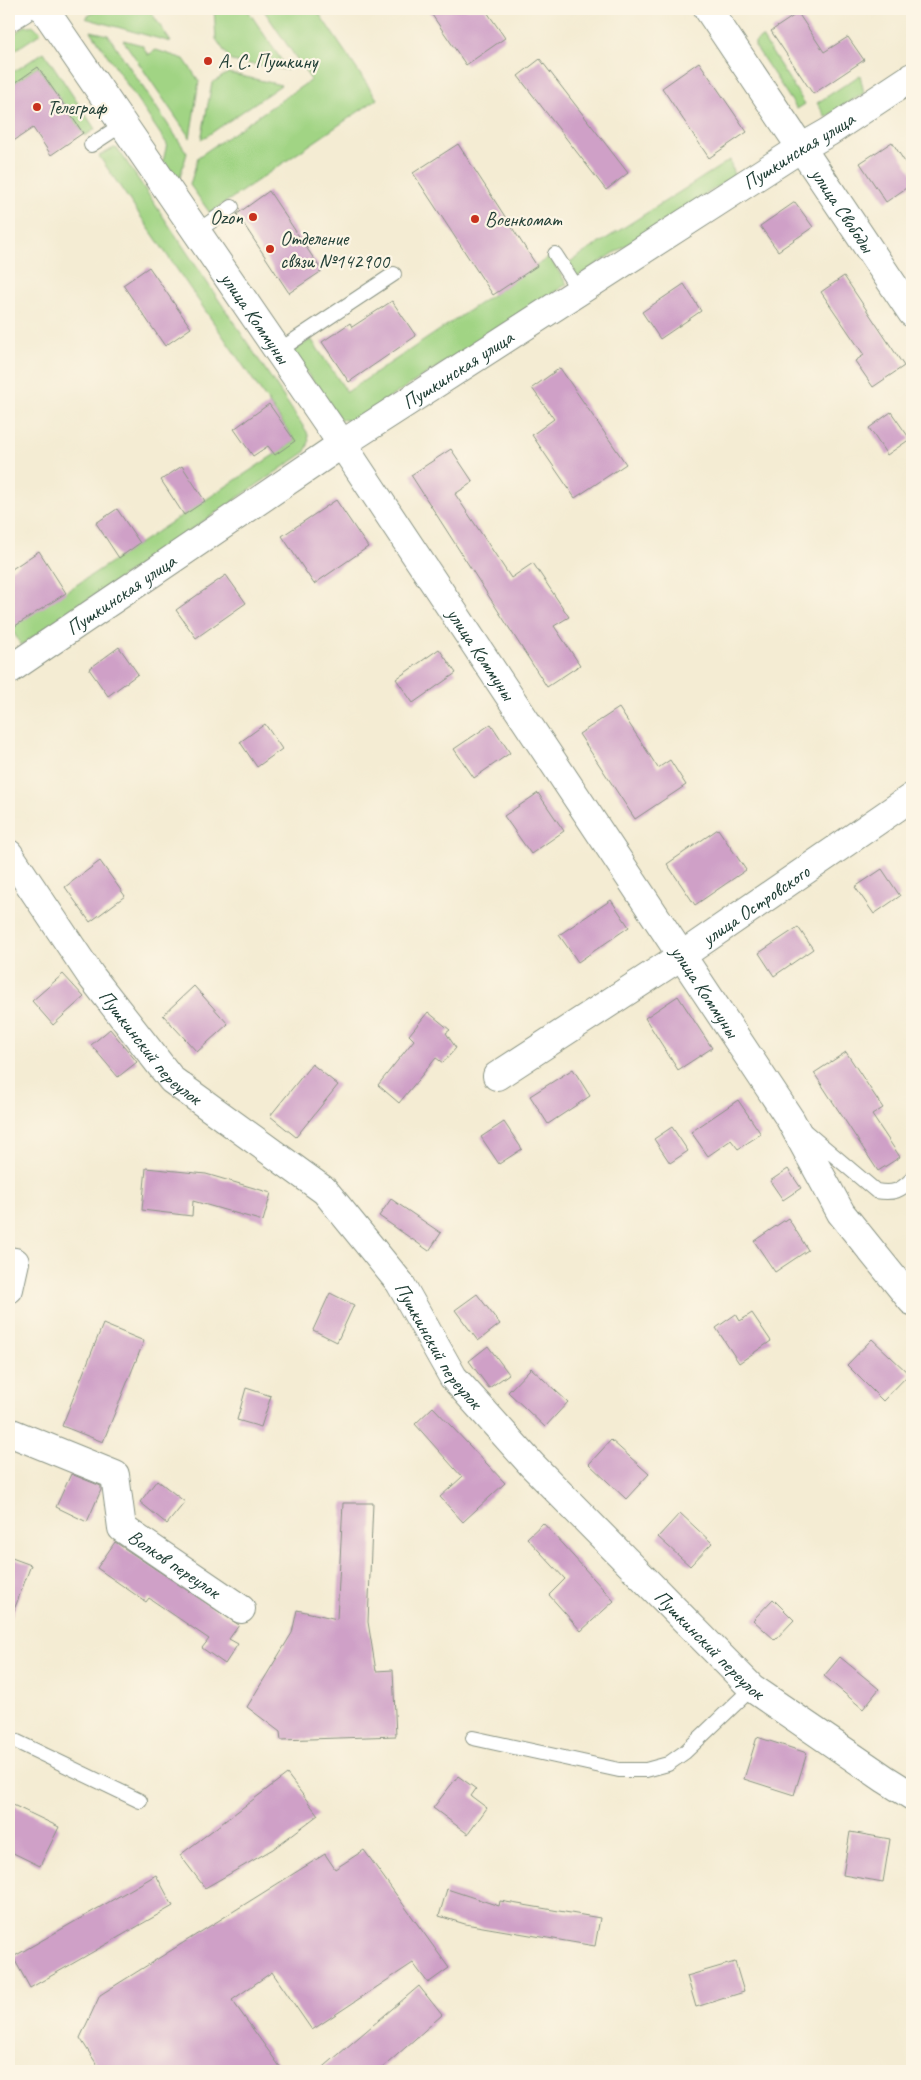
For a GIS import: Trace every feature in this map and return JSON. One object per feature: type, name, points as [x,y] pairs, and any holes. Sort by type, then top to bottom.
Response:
[{"type":"street","points":[[9,17],[22,9]]},
{"type":"street","name":"улица Коммуны","points":[[44,9],[342,444],[790,1119],[841,1213],[912,1301]]},
{"type":"street","name":"улица Свободы","points":[[708,9],[912,313]]},
{"type":"street","name":"Пушкинская улица","points":[[9,670],[342,444],[912,77]]},
{"type":"street","name":"улица Островского","points":[[497,1076],[681,956],[912,797]]},
{"type":"street","name":"Пушкинский переулок","points":[[9,854],[91,976],[172,1080],[326,1191],[400,1283],[453,1377],[532,1465],[752,1688],[912,1796]]},
{"type":"street","points":[[9,1261],[15,1262],[9,1289]]},
{"type":"street","name":"Волков переулок","points":[[9,1432],[115,1475],[122,1528],[241,1609]]},
{"type":"lane","points":[[91,145],[122,124]]},
{"type":"lane","points":[[196,232],[232,207]]},
{"type":"lane","points":[[555,254],[579,291]]},
{"type":"lane","points":[[278,351],[394,274]]},
{"type":"lane","points":[[790,1119],[876,1191],[891,1193],[904,1187],[912,1179]]},
{"type":"lane","points":[[473,1738],[619,1770],[646,1770],[668,1764],[685,1752],[752,1688]]},
{"type":"lane","points":[[9,1738],[140,1801]]},
{"type":"green space","points":[[99,9],[149,9],[171,42],[85,18]]},
{"type":"green space","points":[[214,9],[247,9],[288,70],[231,61],[216,39]]},
{"type":"green space","points":[[263,9],[316,9],[377,99],[210,213],[190,185],[198,157],[311,80]]},
{"type":"green space","points":[[25,26],[34,26],[41,33],[9,54],[9,37]]},
{"type":"green space","points":[[91,31],[108,35],[187,153],[178,184],[163,162],[167,144]]},
{"type":"green space","points":[[762,37],[805,104],[797,109],[755,46],[755,42]]},
{"type":"green space","points":[[123,40],[142,45],[148,55],[156,50],[184,59],[199,81],[190,138]]},
{"type":"green space","points":[[44,52],[95,129],[85,136],[38,67],[9,87],[9,75]]},
{"type":"green space","points":[[228,73],[281,85],[201,140],[212,83]]},
{"type":"green space","points":[[860,75],[864,93],[826,117],[817,103]]},
{"type":"green space","points":[[114,148],[118,149],[307,432],[308,443],[304,453],[21,645],[11,628],[295,441],[99,156]]},
{"type":"green space","points":[[730,160],[734,176],[577,277],[568,263]]},
{"type":"green space","points":[[549,257],[567,284],[353,421],[340,419],[292,352],[311,339],[347,392]]},
{"type":"building","points":[[428,9],[485,9],[505,38],[466,65]]},
{"type":"building","points":[[798,13],[824,52],[848,37],[864,60],[813,94],[771,31]]},
{"type":"building","points":[[540,59],[628,173],[606,190],[518,76]]},
{"type":"building","points":[[699,62],[747,132],[709,158],[662,88]]},
{"type":"building","name":"Телеграф","points":[[38,67],[83,133],[51,155],[33,128],[9,144],[9,87]]},
{"type":"building","points":[[892,142],[912,173],[912,184],[886,202],[860,163]]},
{"type":"building","name":"Военкомат","points":[[458,144],[537,266],[493,295],[413,173]]},
{"type":"building","points":[[269,191],[322,271],[289,293],[237,214]]},
{"type":"building","points":[[795,202],[813,227],[778,251],[760,226]]},
{"type":"building","points":[[149,267],[191,328],[165,346],[123,285]]},
{"type":"building","points":[[844,276],[904,366],[873,387],[855,361],[864,355],[821,292]]},
{"type":"building","points":[[684,284],[701,311],[660,339],[642,312]]},
{"type":"building","points":[[392,301],[416,336],[349,382],[322,342],[350,323],[352,327]]},
{"type":"building","points":[[560,368],[626,464],[575,498],[532,435],[554,419],[532,388]]},
{"type":"building","points":[[269,404],[295,441],[275,455],[268,446],[253,456],[234,429]]},
{"type":"building","points":[[891,412],[910,439],[887,455],[869,428]]},
{"type":"building","points":[[451,449],[473,482],[455,494],[511,578],[533,563],[569,617],[554,626],[580,665],[547,687],[411,475]]},
{"type":"building","points":[[182,466],[205,501],[184,515],[161,480]]},
{"type":"building","points":[[336,500],[368,547],[314,584],[282,536]]},
{"type":"building","points":[[117,509],[140,543],[119,558],[96,523]]},
{"type":"building","points":[[39,551],[66,593],[9,630],[9,571]]},
{"type":"building","points":[[226,575],[246,603],[196,638],[176,610]]},
{"type":"building","points":[[119,647],[138,674],[108,696],[89,669]]},
{"type":"building","points":[[439,649],[456,673],[413,703],[396,679]]},
{"type":"building","points":[[619,708],[658,768],[670,760],[686,785],[635,819],[579,734]]},
{"type":"building","points":[[265,724],[282,749],[257,767],[240,742]]},
{"type":"building","points":[[491,724],[510,753],[474,778],[454,749]]},
{"type":"building","points":[[538,793],[564,831],[531,854],[504,816]]},
{"type":"building","points":[[718,829],[746,870],[695,905],[667,864]]},
{"type":"building","points":[[100,861],[125,896],[90,922],[65,887]]},
{"type":"building","points":[[882,869],[900,896],[874,914],[855,887]]},
{"type":"building","points":[[611,900],[629,927],[578,962],[559,935]]},
{"type":"building","points":[[798,927],[813,949],[774,976],[759,953]]},
{"type":"building","points":[[63,974],[84,997],[53,1025],[32,1001]]},
{"type":"building","points":[[194,986],[228,1024],[197,1052],[163,1015]]},
{"type":"building","points":[[678,996],[712,1048],[678,1070],[645,1018]]},
{"type":"building","points":[[428,1012],[450,1030],[446,1033],[456,1048],[443,1063],[436,1058],[399,1103],[378,1085],[414,1040],[409,1035]]},
{"type":"building","points":[[110,1029],[137,1062],[118,1077],[91,1045]]},
{"type":"building","points":[[846,1052],[883,1108],[872,1115],[900,1157],[878,1171],[814,1073]]},
{"type":"building","points":[[312,1064],[338,1085],[296,1137],[270,1116]]},
{"type":"building","points":[[573,1069],[590,1096],[548,1124],[530,1096]]},
{"type":"building","points":[[738,1100],[761,1134],[738,1149],[731,1140],[708,1156],[691,1132]]},
{"type":"building","points":[[504,1122],[522,1149],[499,1164],[481,1137]]},
{"type":"building","points":[[672,1127],[688,1151],[670,1163],[654,1139]]},
{"type":"building","points":[[146,1168],[206,1174],[271,1193],[263,1221],[193,1201],[192,1216],[142,1210]]},
{"type":"building","points":[[788,1169],[801,1188],[783,1200],[770,1181]]},
{"type":"building","points":[[391,1199],[441,1233],[429,1251],[379,1216]]},
{"type":"building","points":[[788,1218],[808,1250],[775,1272],[754,1241]]},
{"type":"building","points":[[330,1293],[354,1305],[337,1342],[313,1330]]},
{"type":"building","points":[[477,1294],[500,1324],[478,1341],[455,1310]]},
{"type":"building","points":[[752,1313],[771,1341],[739,1363],[716,1328],[736,1314],[740,1321]]},
{"type":"building","points":[[103,1324],[144,1341],[103,1442],[62,1426]]},
{"type":"building","points":[[872,1339],[909,1374],[883,1401],[847,1365]]},
{"type":"building","points":[[488,1346],[509,1374],[489,1388],[469,1361]]},
{"type":"building","points":[[531,1368],[568,1402],[545,1427],[508,1392]]},
{"type":"building","points":[[246,1388],[271,1396],[261,1427],[237,1420]]},
{"type":"building","points":[[433,1407],[505,1483],[463,1522],[440,1497],[462,1477],[415,1424]]},
{"type":"building","points":[[611,1440],[649,1474],[626,1499],[589,1464]]},
{"type":"building","points":[[71,1474],[101,1486],[87,1522],[56,1507]]},
{"type":"building","points":[[157,1480],[185,1502],[167,1524],[140,1502]]},
{"type":"building","points":[[343,1503],[373,1503],[368,1622],[376,1671],[393,1670],[396,1736],[281,1740],[280,1732],[247,1707],[292,1633],[297,1610],[337,1619]]},
{"type":"building","points":[[680,1513],[712,1543],[690,1566],[658,1537]]},
{"type":"building","points":[[543,1523],[614,1601],[581,1631],[549,1595],[565,1579],[527,1538]]},
{"type":"building","points":[[115,1542],[239,1625],[229,1639],[238,1644],[225,1664],[202,1648],[209,1639],[149,1598],[146,1602],[97,1568]]},
{"type":"building","points":[[9,1557],[31,1565],[11,1618],[9,1618]]},
{"type":"building","points":[[773,1599],[794,1620],[775,1640],[753,1620]]},
{"type":"building","points":[[840,1657],[879,1689],[863,1709],[824,1676]]},
{"type":"building","points":[[757,1737],[807,1753],[794,1795],[744,1779]]},
{"type":"building","points":[[287,1774],[318,1815],[273,1849],[205,1888],[180,1855]]},
{"type":"building","points":[[458,1776],[476,1789],[471,1796],[487,1808],[468,1834],[433,1808]]},
{"type":"building","points":[[9,1803],[59,1827],[40,1866],[9,1851]]},
{"type":"building","points":[[850,1832],[890,1839],[883,1882],[843,1875]]},
{"type":"building","points":[[364,1850],[449,1968],[428,1983],[413,1963],[312,2030],[272,1972],[232,2000],[283,2071],[101,2071],[80,2038],[100,1995],[325,1854],[335,1869]]},
{"type":"building","points":[[156,1875],[173,1906],[30,1988],[13,1957]]},
{"type":"building","points":[[447,1889],[499,1906],[500,1901],[600,1918],[595,1946],[465,1924],[439,1916]]},
{"type":"building","points":[[735,1962],[744,1992],[696,2007],[687,1976]]},
{"type":"building","points":[[419,1986],[442,2015],[379,2071],[319,2071]]},
{"type":"place","name":"А. С. Пушкину","points":[[208,61]]},
{"type":"place","name":"Телеграф","points":[[37,107]]},
{"type":"place","name":"Ozon","points":[[253,217]]},
{"type":"place","name":"Военкомат","points":[[475,219]]},
{"type":"place","name":"Отделение связи №142900","points":[[270,249]]}]
